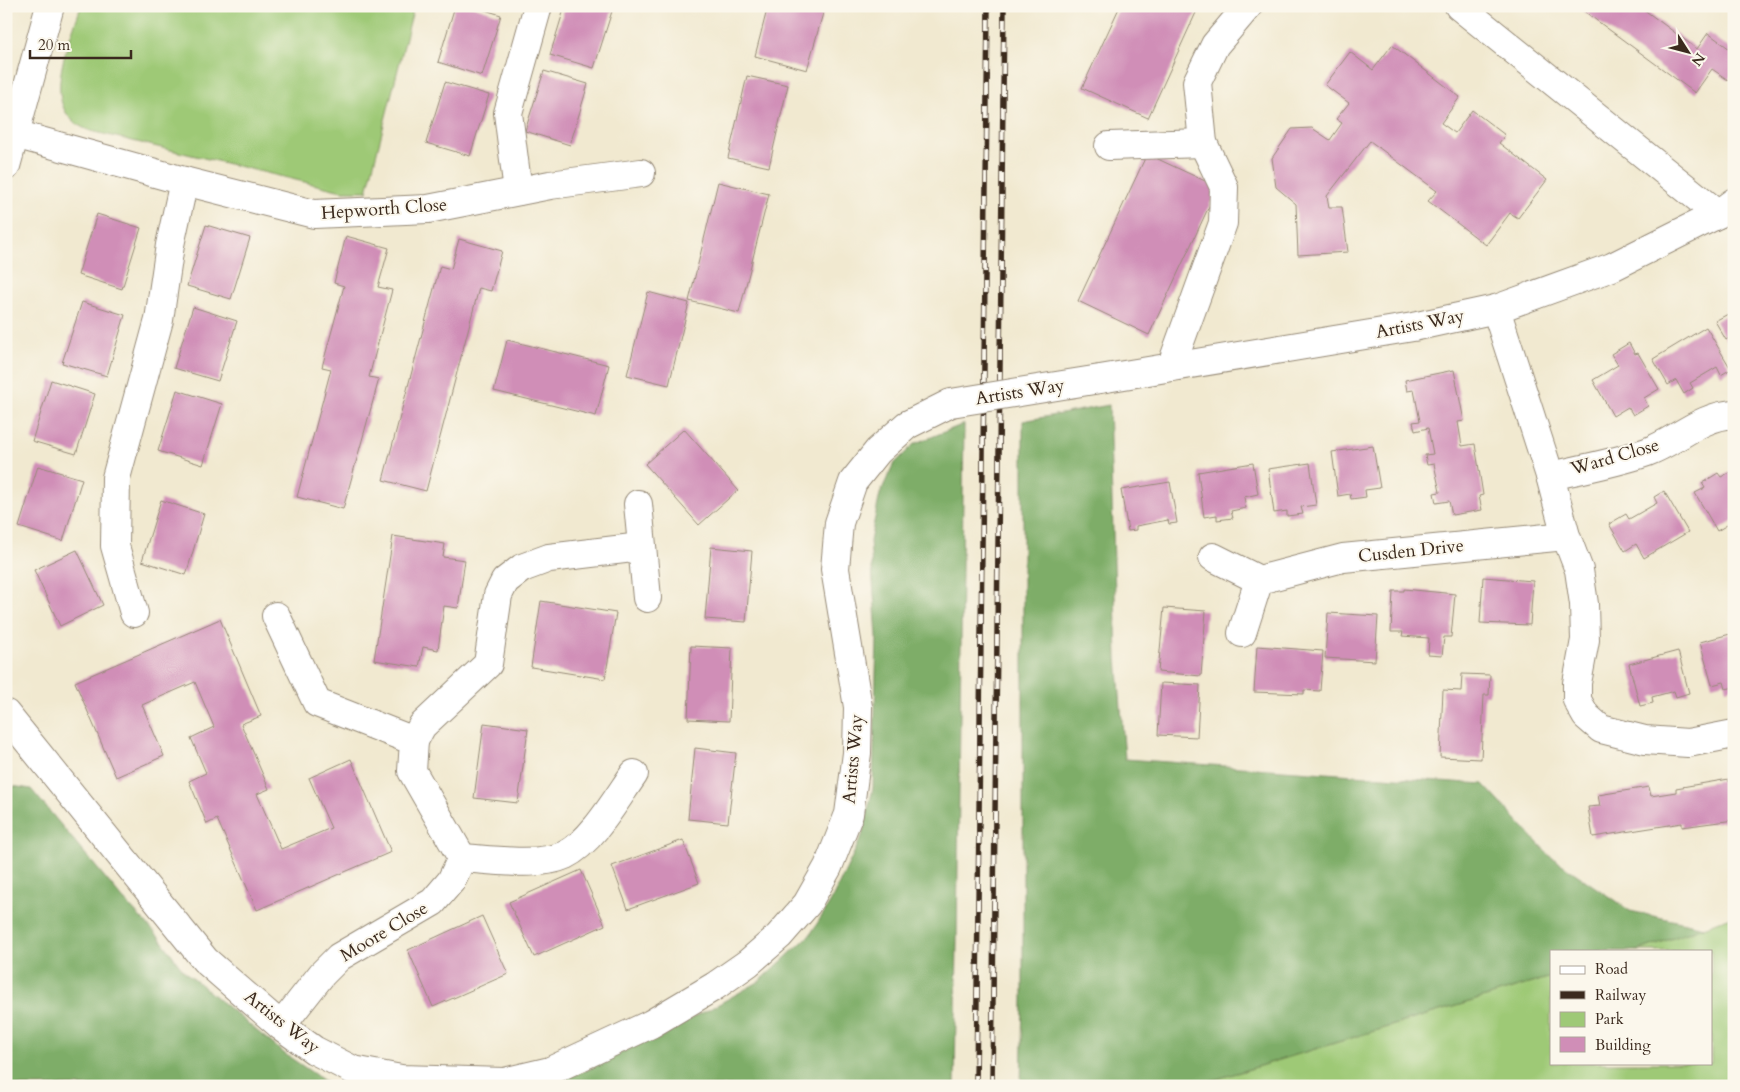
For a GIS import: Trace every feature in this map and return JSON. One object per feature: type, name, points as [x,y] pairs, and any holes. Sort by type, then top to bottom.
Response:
[{"type":"street","points":[[6,166],[50,6]]},
{"type":"street","points":[[518,191],[508,113],[538,6]]},
{"type":"street","points":[[1171,367],[1223,224],[1224,187],[1203,143],[1197,82],[1215,45],[1248,6]]},
{"type":"street","points":[[1459,6],[1726,208]]},
{"type":"street","name":"Hepworth Close","points":[[15,134],[184,181],[314,214],[428,209],[518,191],[641,173]]},
{"type":"street","points":[[1109,146],[1203,143]]},
{"type":"street","points":[[134,613],[115,546],[116,478],[159,320],[170,245],[184,181]]},
{"type":"street","name":"Artists Way","points":[[6,714],[205,960],[281,1026],[314,1050],[353,1070],[401,1079],[504,1082],[550,1071],[651,1024],[748,963],[779,936],[807,904],[828,867],[849,814],[857,753],[858,707],[834,569],[839,523],[853,482],[878,450],[907,426],[951,403],[1413,327],[1496,309],[1612,267],[1726,208]]},
{"type":"street","points":[[1496,309],[1550,476],[1566,536],[1579,570],[1584,604],[1585,640],[1577,683],[1577,700],[1586,716],[1602,729],[1645,740],[1688,742],[1734,734]]},
{"type":"street","name":"Ward Close","points":[[1550,476],[1604,464],[1648,451],[1677,437],[1702,421],[1734,414]]},
{"type":"street","points":[[638,504],[647,598]]},
{"type":"street","name":"Cusden Drive","points":[[1259,580],[1343,558],[1566,536]]},
{"type":"street","points":[[634,774],[582,843],[565,855],[539,860],[462,858],[412,771],[414,741],[422,726],[488,664],[498,596],[505,581],[522,568],[549,558],[641,547]]},
{"type":"street","points":[[1213,557],[1259,580],[1242,633]]},
{"type":"street","points":[[276,616],[317,703],[414,741]]},
{"type":"street","name":"Moore Close","points":[[281,1026],[322,974],[339,957],[433,902],[451,881],[462,858]]},
{"type":"green space","points":[[81,6],[414,6],[367,191],[342,191],[91,131],[74,122],[64,109],[60,93],[61,76],[64,58]]},
{"type":"green space","points":[[1109,405],[1117,657],[1125,759],[1483,784],[1550,856],[1630,911],[1704,927],[1640,950],[1550,950],[1550,977],[1194,1086],[1021,1086],[1023,1000],[1023,421]]},
{"type":"green space","points":[[964,424],[955,1086],[545,1086],[587,1070],[708,1010],[760,981],[810,935],[830,903],[862,836],[873,788],[877,636],[870,541],[880,494],[893,465],[914,444]]},
{"type":"green space","points":[[6,785],[31,789],[122,898],[159,937],[184,971],[285,1054],[332,1086],[6,1086]]},
{"type":"green space","points":[[1734,916],[1734,1086],[1194,1086],[1550,977],[1550,1064],[1712,1064],[1712,950],[1640,950]]},
{"type":"building","points":[[455,6],[472,6],[501,15],[482,76],[438,62]]},
{"type":"building","points":[[565,6],[613,8],[594,68],[550,55]]},
{"type":"building","points":[[768,6],[825,6],[807,70],[755,56]]},
{"type":"building","points":[[1120,6],[1199,6],[1148,118],[1082,88]]},
{"type":"building","points":[[1577,6],[1639,6],[1697,49],[1708,33],[1734,52],[1734,73],[1728,80],[1712,69],[1695,93]]},
{"type":"building","points":[[1392,45],[1460,97],[1441,123],[1455,133],[1472,110],[1505,135],[1499,143],[1547,180],[1518,218],[1510,213],[1486,245],[1428,201],[1437,191],[1370,141],[1327,196],[1329,207],[1342,207],[1348,252],[1298,255],[1296,204],[1276,187],[1272,158],[1292,129],[1312,128],[1330,140],[1342,123],[1336,119],[1349,103],[1325,85],[1350,52],[1373,70]]},
{"type":"building","points":[[544,71],[588,84],[570,145],[525,131]]},
{"type":"building","points":[[747,76],[788,85],[769,167],[728,158]]},
{"type":"building","points":[[445,82],[489,95],[470,156],[426,143]]},
{"type":"building","points":[[1147,154],[1218,187],[1149,335],[1078,301]]},
{"type":"building","points":[[718,182],[769,194],[739,313],[689,301]]},
{"type":"building","points":[[97,214],[141,228],[122,289],[78,275]]},
{"type":"building","points":[[206,225],[250,238],[231,299],[187,286]]},
{"type":"building","points":[[346,236],[389,248],[378,287],[392,290],[369,377],[379,379],[343,509],[297,497],[331,369],[322,367],[344,286],[334,283]]},
{"type":"building","points":[[459,239],[502,251],[491,291],[479,288],[426,491],[383,480],[440,266],[451,269]]},
{"type":"building","points":[[648,292],[689,303],[669,385],[627,375]]},
{"type":"building","points":[[82,302],[125,315],[107,376],[62,363]]},
{"type":"building","points":[[193,307],[237,321],[218,381],[174,368]]},
{"type":"building","points":[[1728,314],[1732,321],[1734,320],[1734,335],[1726,340],[1715,321]]},
{"type":"building","points":[[1706,327],[1731,369],[1721,375],[1717,367],[1690,383],[1693,388],[1684,394],[1676,380],[1668,385],[1653,359]]},
{"type":"building","points":[[507,340],[609,365],[596,416],[494,391]]},
{"type":"building","points":[[1629,343],[1635,354],[1638,353],[1659,389],[1644,398],[1648,406],[1633,415],[1628,407],[1613,416],[1593,380],[1618,365],[1611,354]]},
{"type":"building","points":[[1454,370],[1464,421],[1458,422],[1462,446],[1475,444],[1483,495],[1479,496],[1482,510],[1452,515],[1449,501],[1436,503],[1434,493],[1440,492],[1434,464],[1427,465],[1425,455],[1433,454],[1428,428],[1415,431],[1413,422],[1420,421],[1414,390],[1407,391],[1405,380]]},
{"type":"building","points":[[51,380],[95,394],[76,454],[32,441]]},
{"type":"building","points":[[177,390],[222,404],[203,465],[158,451]]},
{"type":"building","points":[[684,429],[738,490],[699,525],[645,464]]},
{"type":"building","points":[[1373,446],[1380,488],[1365,490],[1366,497],[1351,499],[1350,494],[1338,496],[1332,452]]},
{"type":"building","points":[[1253,463],[1258,494],[1244,497],[1246,508],[1231,511],[1233,518],[1217,520],[1217,515],[1204,517],[1198,472]]},
{"type":"building","points":[[1310,463],[1316,505],[1301,507],[1303,514],[1287,516],[1287,511],[1274,513],[1268,469]]},
{"type":"building","points":[[38,466],[82,479],[63,541],[19,527]]},
{"type":"building","points":[[1734,470],[1734,521],[1717,531],[1695,493],[1705,488],[1702,483],[1718,473],[1721,477]]},
{"type":"building","points":[[1170,482],[1177,523],[1169,524],[1168,520],[1136,526],[1136,530],[1128,531],[1121,490]]},
{"type":"building","points":[[1664,491],[1688,532],[1644,558],[1636,544],[1625,551],[1609,524],[1626,514],[1629,519],[1657,503],[1654,497]]},
{"type":"building","points":[[161,500],[204,514],[186,575],[142,561]]},
{"type":"building","points":[[393,536],[445,544],[443,557],[465,560],[458,608],[444,606],[438,650],[423,647],[419,667],[374,660]]},
{"type":"building","points":[[711,547],[752,551],[746,622],[705,619]]},
{"type":"building","points":[[77,550],[103,605],[60,626],[34,570]]},
{"type":"building","points":[[1483,577],[1533,581],[1530,625],[1480,623]]},
{"type":"building","points":[[1404,589],[1455,594],[1451,637],[1444,637],[1442,656],[1428,655],[1429,638],[1402,636],[1403,632],[1391,632],[1393,591],[1404,591]]},
{"type":"building","points":[[541,601],[616,613],[605,679],[531,667]]},
{"type":"building","points":[[1164,608],[1206,611],[1201,676],[1158,672]]},
{"type":"building","points":[[1328,613],[1378,616],[1375,661],[1325,658]]},
{"type":"building","points":[[220,619],[261,716],[241,724],[269,789],[257,794],[281,849],[331,828],[309,778],[351,759],[391,852],[257,910],[217,819],[207,824],[189,781],[206,773],[191,738],[214,727],[195,682],[142,705],[164,756],[116,777],[75,682]]},
{"type":"building","points":[[1734,633],[1734,687],[1726,689],[1724,682],[1712,685],[1700,642]]},
{"type":"building","points":[[691,646],[732,648],[729,721],[688,719]]},
{"type":"building","points":[[1257,646],[1323,651],[1320,691],[1304,690],[1304,694],[1254,692]]},
{"type":"building","points":[[1678,651],[1689,693],[1676,697],[1674,691],[1652,697],[1653,703],[1640,706],[1629,664]]},
{"type":"building","points":[[1462,674],[1490,675],[1489,695],[1484,695],[1481,759],[1440,757],[1443,690],[1461,691]]},
{"type":"building","points":[[1161,683],[1200,685],[1197,737],[1158,735]]},
{"type":"building","points":[[484,723],[528,729],[518,803],[474,798]]},
{"type":"building","points":[[695,748],[736,753],[728,823],[688,819]]},
{"type":"building","points":[[1729,779],[1729,782],[1734,781],[1734,820],[1682,827],[1682,823],[1593,837],[1588,807],[1600,806],[1598,795],[1649,787],[1651,796],[1676,792],[1676,788]]},
{"type":"building","points":[[683,840],[699,883],[628,909],[612,866]]},
{"type":"building","points":[[581,870],[605,925],[534,957],[509,902]]},
{"type":"building","points":[[482,916],[508,974],[433,1007],[408,950]]},
{"type":"railway","points":[[976,1086],[988,6]]},
{"type":"railway","points":[[992,1086],[1004,6]]}]
